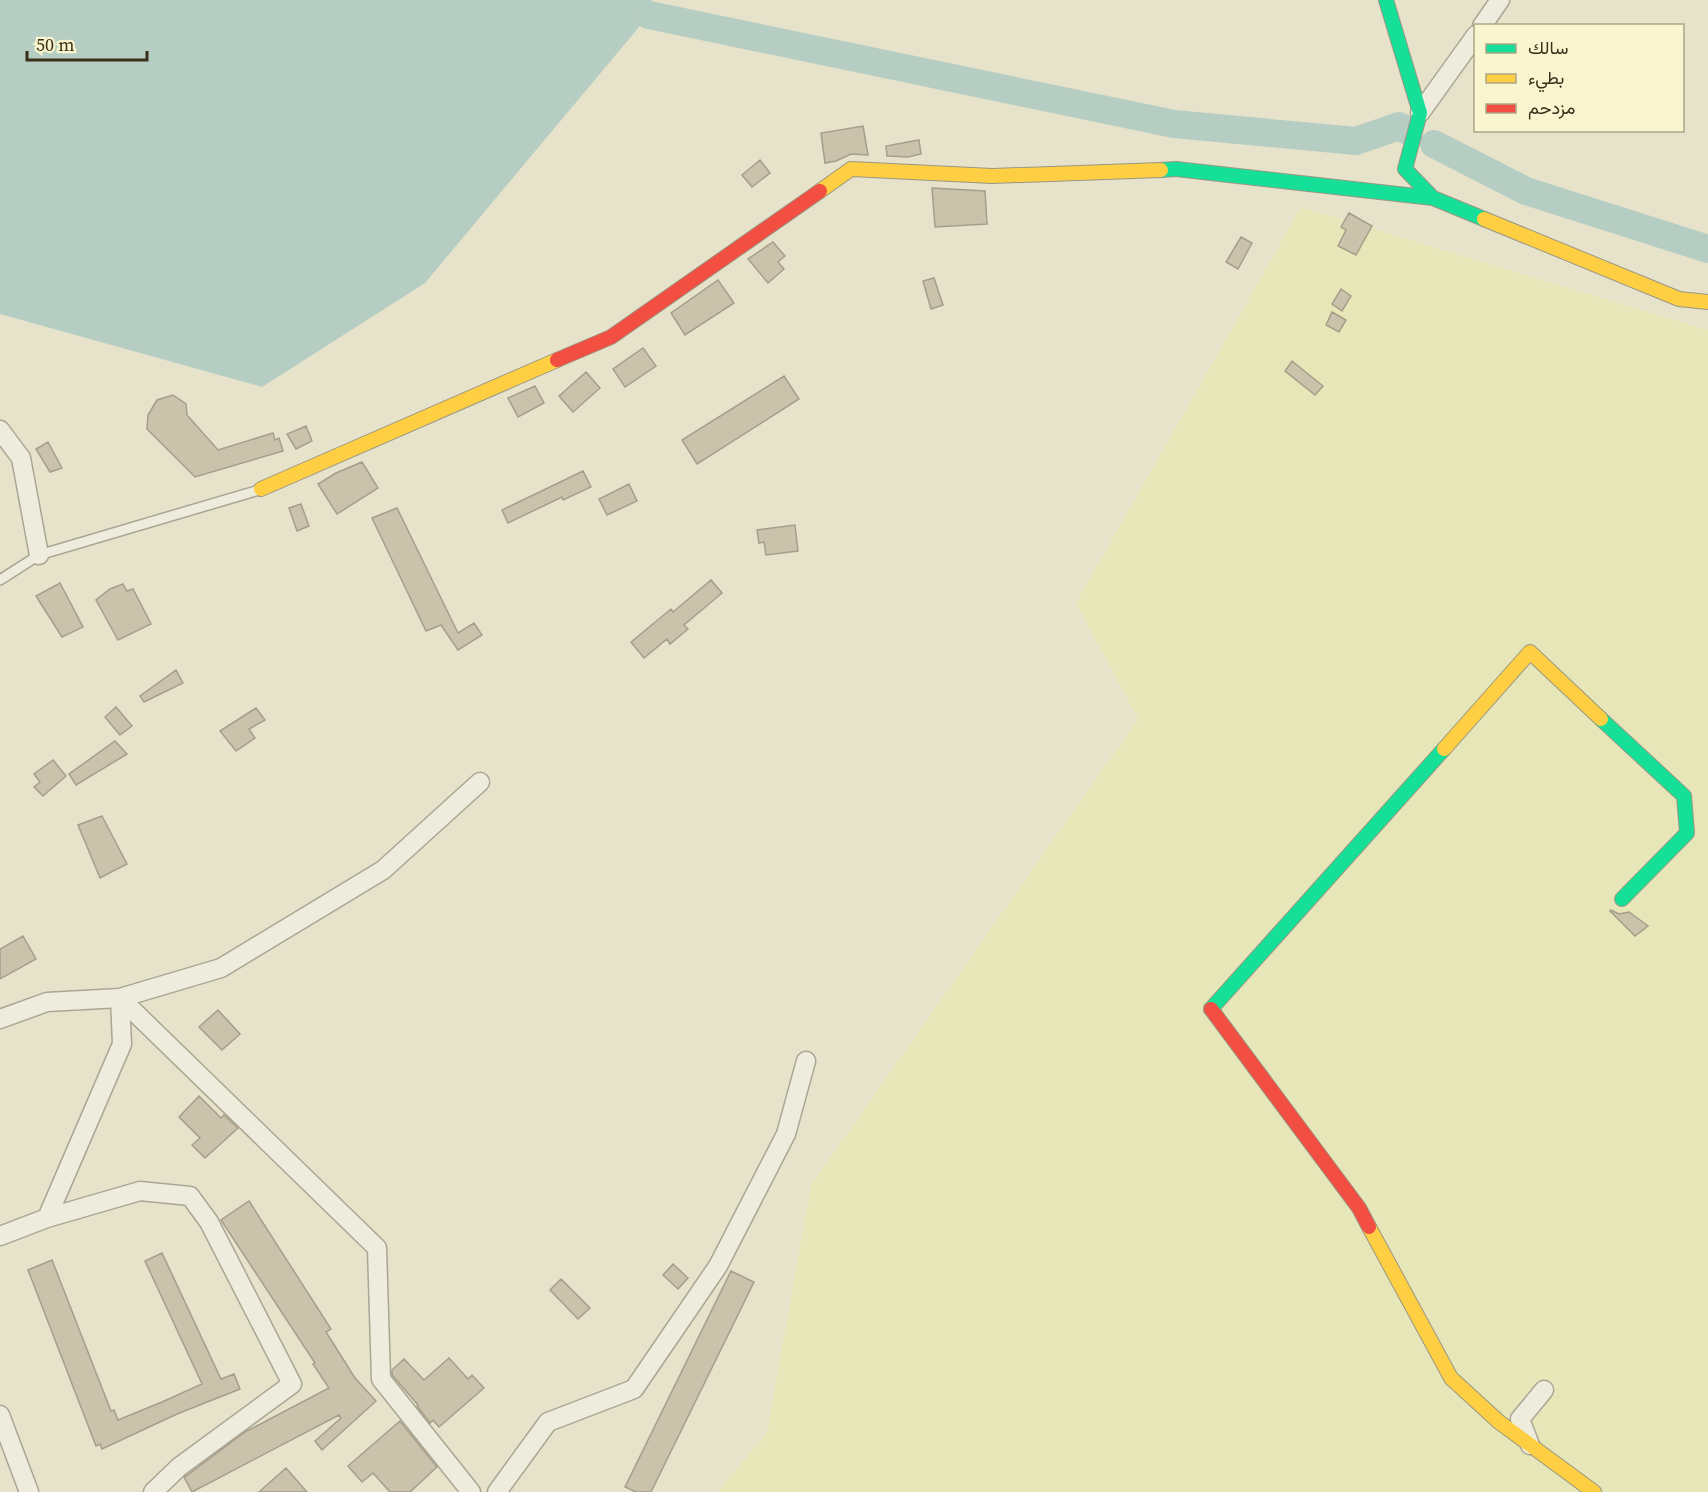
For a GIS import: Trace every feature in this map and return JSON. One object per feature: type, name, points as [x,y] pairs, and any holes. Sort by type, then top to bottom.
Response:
[{"type":"street","points":[[1386,0],[1420,113]]},
{"type":"street","points":[[1483,24],[1500,0]]},
{"type":"street","points":[[1433,198],[1405,169],[1420,113],[1474,38]]},
{"type":"street","points":[[261,489],[611,337],[851,169],[992,176],[1176,169],[1433,198],[1679,299],[1708,302]]},
{"type":"street","points":[[0,430],[21,458],[39,555]]},
{"type":"street","points":[[1594,1492],[1499,1422],[1451,1378],[1359,1208],[1211,1009],[1530,651],[1684,796],[1687,833],[1622,900]]},
{"type":"street","points":[[0,1019],[47,1002],[120,998],[221,968],[383,870],[480,782]]},
{"type":"street","points":[[47,1218],[122,1044],[120,998]]},
{"type":"street","points":[[120,998],[377,1248],[381,1379],[471,1492]]},
{"type":"street","points":[[497,1492],[548,1422],[634,1389],[718,1266],[786,1134],[806,1061]]},
{"type":"street","points":[[0,1236],[47,1218],[140,1191],[190,1196],[209,1222],[292,1384],[179,1467],[153,1492]]},
{"type":"street","points":[[1530,1445],[1520,1419],[1544,1390]]},
{"type":"street","points":[[0,1416],[29,1492]]},
{"type":"lane","points":[[0,580],[39,555],[261,489]]},
{"type":"green space","points":[[1301,207],[1708,330],[1708,1492],[718,1492],[767,1432],[811,1185],[1138,719],[1076,603]]},
{"type":"shaded area","points":[[0,0],[652,0],[649,15],[425,283],[262,387],[0,314]]},
{"type":"building","points":[[863,126],[868,155],[851,154],[825,163],[821,133]]},
{"type":"building","points":[[919,140],[921,154],[908,157],[887,156],[886,146]]},
{"type":"building","points":[[760,160],[770,173],[752,187],[742,175]]},
{"type":"building","points":[[932,188],[985,191],[987,224],[935,227]]},
{"type":"building","points":[[1349,213],[1372,226],[1356,255],[1338,246],[1346,230],[1341,227]]},
{"type":"building","points":[[1241,237],[1252,243],[1238,269],[1226,262]]},
{"type":"building","points":[[773,242],[785,256],[778,262],[784,269],[768,283],[748,259]]},
{"type":"building","points":[[934,278],[943,305],[931,309],[923,281]]},
{"type":"building","points":[[718,280],[734,303],[685,335],[671,313]]},
{"type":"building","points":[[1341,289],[1351,296],[1342,311],[1332,304]]},
{"type":"building","points":[[1332,312],[1346,320],[1339,332],[1326,325]]},
{"type":"building","points":[[643,348],[656,366],[625,387],[613,369]]},
{"type":"building","points":[[1292,361],[1323,386],[1315,395],[1285,371]]},
{"type":"building","points":[[586,372],[600,388],[573,412],[559,396]]},
{"type":"building","points":[[784,376],[799,399],[697,464],[682,440]]},
{"type":"building","points":[[535,386],[544,403],[518,417],[508,398]]},
{"type":"building","points":[[173,395],[186,404],[187,415],[218,450],[273,433],[275,440],[279,438],[283,451],[195,477],[147,429],[148,415],[157,400]]},
{"type":"building","points":[[306,426],[312,441],[296,449],[287,434]]},
{"type":"building","points":[[48,442],[62,468],[50,472],[36,449]]},
{"type":"building","points":[[362,462],[378,488],[337,514],[318,484]]},
{"type":"building","points":[[583,471],[591,487],[563,500],[562,497],[508,523],[502,510]]},
{"type":"building","points":[[629,484],[637,501],[607,515],[599,499]]},
{"type":"building","points":[[301,504],[309,526],[297,531],[289,508]]},
{"type":"building","points":[[397,508],[458,633],[474,623],[482,635],[458,650],[441,625],[426,631],[372,518]]},
{"type":"building","points":[[795,525],[798,551],[766,555],[764,542],[759,543],[757,530]]},
{"type":"building","points":[[711,580],[722,593],[684,625],[688,629],[670,644],[667,639],[644,658],[631,642],[671,609],[673,612]]},
{"type":"building","points":[[60,583],[83,627],[62,637],[36,596]]},
{"type":"building","points":[[123,584],[127,591],[133,589],[151,624],[118,640],[96,600],[110,589]]},
{"type":"building","points":[[176,670],[183,683],[144,702],[140,696]]},
{"type":"building","points":[[116,707],[132,726],[120,735],[105,717]]},
{"type":"building","points":[[256,708],[265,720],[249,729],[255,738],[236,751],[220,731]]},
{"type":"building","points":[[115,741],[127,754],[76,785],[69,774]]},
{"type":"building","points":[[53,760],[66,776],[43,796],[34,787],[40,782],[34,774]]},
{"type":"building","points":[[102,816],[127,864],[100,878],[78,825]]},
{"type":"building","points":[[1611,910],[1619,914],[1629,912],[1648,926],[1635,936]]},
{"type":"building","points":[[23,936],[36,959],[0,979],[0,949]]},
{"type":"building","points":[[218,1010],[240,1034],[222,1050],[199,1027]]},
{"type":"building","points":[[199,1096],[221,1118],[224,1115],[238,1128],[205,1158],[192,1145],[200,1138],[179,1117]]},
{"type":"building","points":[[249,1201],[331,1329],[326,1332],[355,1378],[376,1401],[322,1450],[315,1441],[341,1418],[339,1415],[192,1492],[184,1477],[245,1432],[329,1388],[221,1220]]},
{"type":"building","points":[[162,1253],[221,1379],[234,1374],[240,1389],[177,1414],[102,1449],[100,1444],[96,1446],[28,1270],[52,1260],[111,1411],[114,1410],[118,1420],[202,1384],[145,1261]]},
{"type":"building","points":[[673,1264],[688,1278],[678,1289],[663,1275]]},
{"type":"building","points":[[731,1271],[754,1282],[651,1492],[636,1492],[625,1487]]},
{"type":"building","points":[[561,1279],[590,1308],[578,1319],[550,1290]]},
{"type":"building","points":[[449,1358],[468,1379],[472,1375],[484,1388],[439,1427],[433,1420],[430,1423],[392,1375],[392,1370],[404,1359],[424,1380]]},
{"type":"building","points":[[400,1421],[437,1467],[410,1492],[390,1492],[373,1473],[362,1482],[348,1466]]},
{"type":"building","points":[[286,1468],[307,1492],[259,1492]]},
{"type":"waterway","points":[[649,15],[1174,124],[1356,141],[1399,126],[1406,130]]},
{"type":"waterway","points":[[1434,144],[1526,191],[1708,249]]},
{"type":"traffic: fast","points":[[1386,0],[1420,113],[1405,169],[1433,198],[1484,219]]},
{"type":"traffic: fast","points":[[1161,170],[1176,169],[1433,198]]},
{"type":"traffic: fast","points":[[1601,719],[1684,796],[1687,833],[1622,899]]},
{"type":"traffic: fast","points":[[1211,1009],[1444,749]]},
{"type":"traffic: slow","points":[[820,191],[851,169],[992,176],[1161,170]]},
{"type":"traffic: slow","points":[[1484,219],[1679,299],[1708,302]]},
{"type":"traffic: slow","points":[[261,489],[557,360]]},
{"type":"traffic: slow","points":[[1444,749],[1530,652],[1601,719]]},
{"type":"traffic: slow","points":[[1369,1227],[1451,1378],[1499,1422],[1594,1492]]},
{"type":"traffic: jam","points":[[557,360],[611,337],[820,191]]},
{"type":"traffic: jam","points":[[1211,1009],[1359,1208],[1369,1227]]}]
